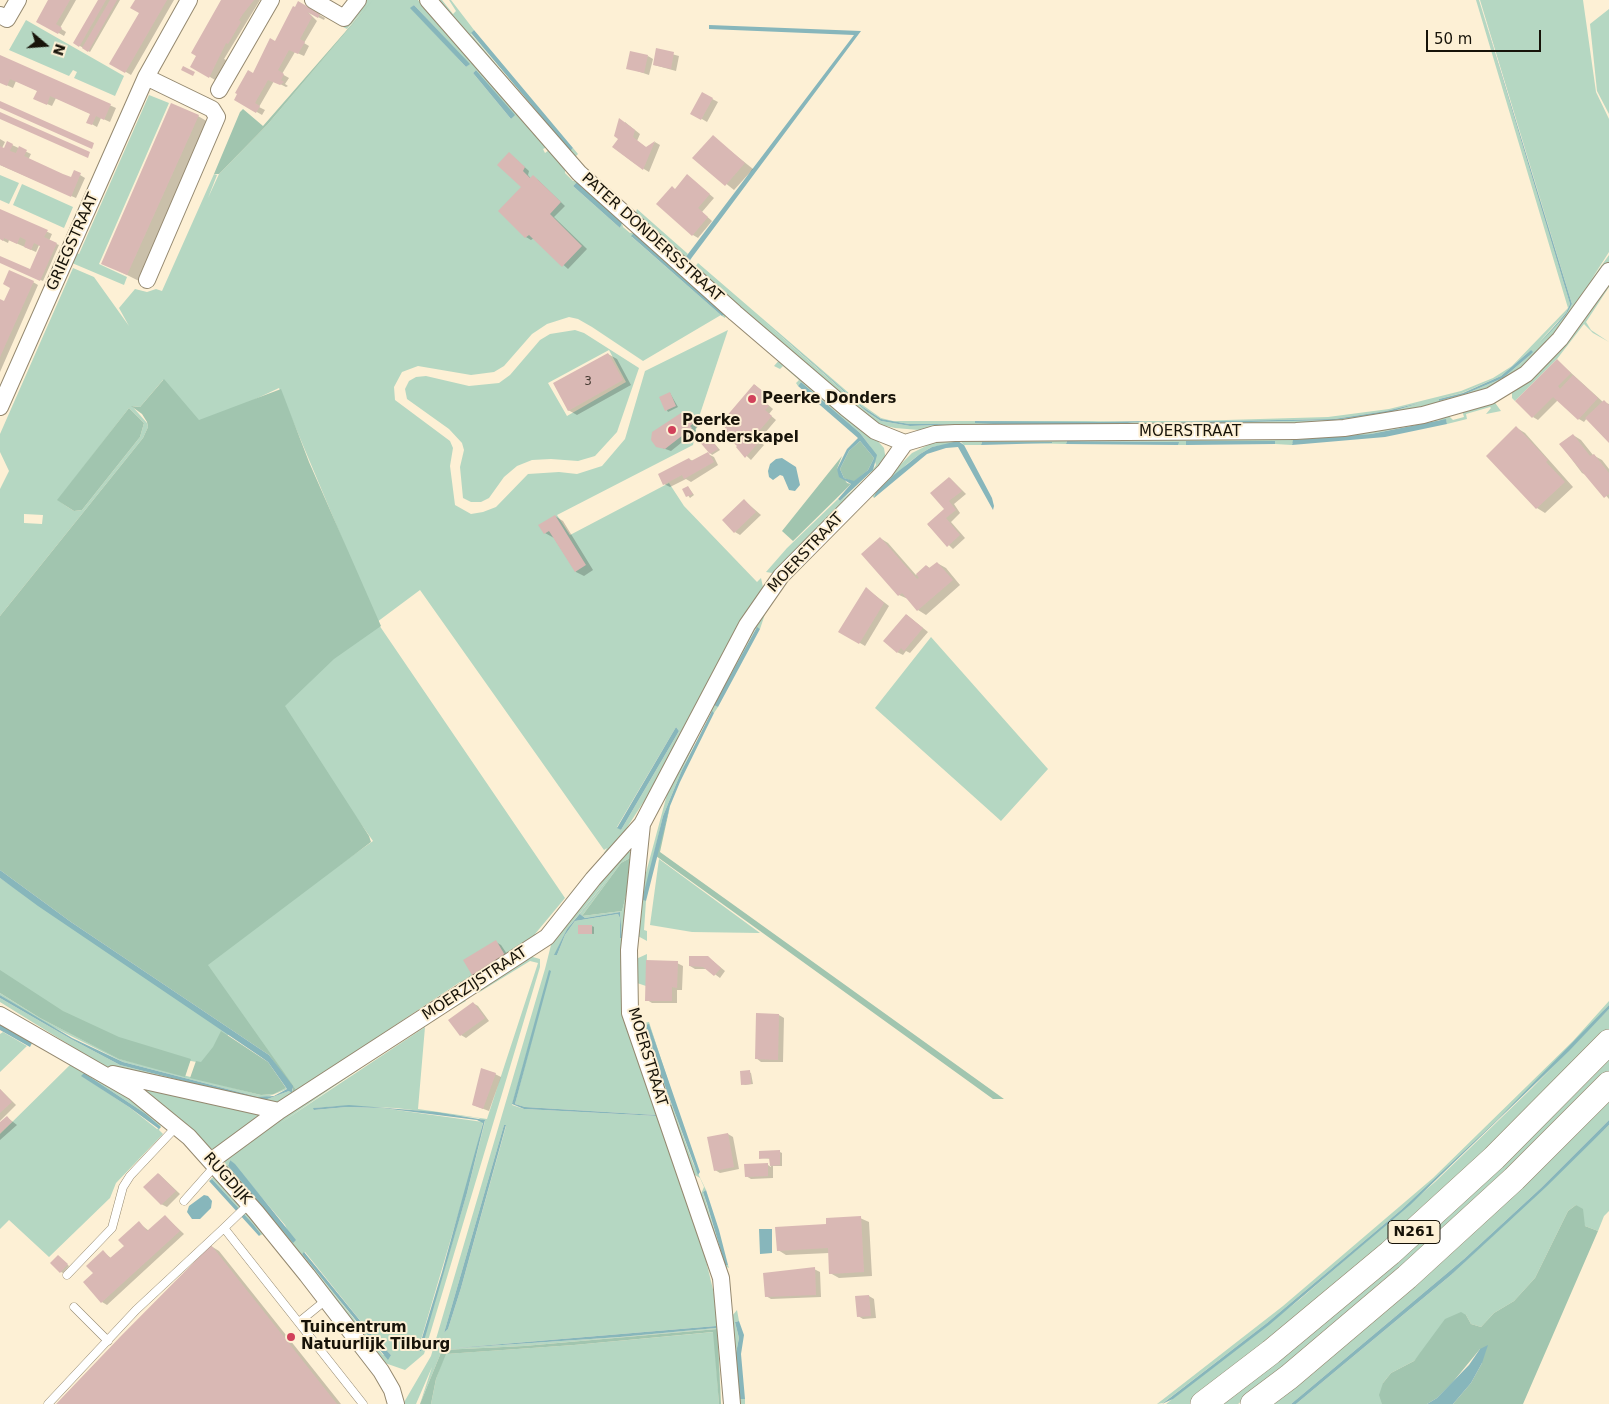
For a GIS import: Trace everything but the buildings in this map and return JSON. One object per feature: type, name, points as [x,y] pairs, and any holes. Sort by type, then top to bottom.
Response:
[{"type":"main road","name":"N261","points":[[1202,1404],[1272,1352],[1390,1253],[1494,1158],[1609,1042]]},
{"type":"main road","name":"N261","points":[[1253,1404],[1289,1377],[1407,1278],[1514,1180],[1609,1084]]},
{"type":"street","points":[[0,14],[7,19],[18,0]]},
{"type":"street","name":"GRIEGSTRAAT","points":[[0,406],[146,77],[189,0]]},
{"type":"street","points":[[219,90],[271,0]]},
{"type":"street","points":[[313,0],[344,18],[358,0]]},
{"type":"street","name":"PATER DONDERSSTRAAT","points":[[428,0],[579,174],[846,408],[875,431],[905,443]]},
{"type":"street","points":[[146,77],[212,109],[217,117],[147,280]]},
{"type":"street","name":"MOERSTRAAT","points":[[732,1404],[721,1278],[630,1013],[629,950],[642,824],[758,606],[793,564],[885,471],[905,443],[935,434],[955,433],[1296,431],[1344,428],[1423,415],[1490,396],[1526,374],[1560,339],[1609,270]]},
{"type":"street","name":"MOERZIJSTRAAT","points":[[213,1163],[279,1111],[547,937],[592,879],[642,824]]},
{"type":"street","name":"RUGDIJK","points":[[0,1015],[134,1092],[176,1126],[250,1204],[326,1300],[381,1371],[392,1390],[396,1404]]},
{"type":"street","points":[[102,1072],[279,1111]]},
{"type":"lane","points":[[67,1275],[112,1228],[123,1187],[130,1176],[176,1126]]},
{"type":"lane","points":[[184,1202],[213,1163]]},
{"type":"lane","points":[[48,1404],[136,1310],[250,1204]]},
{"type":"lane","points":[[224,1228],[363,1404]]},
{"type":"lane","points":[[299,1322],[326,1300]]},
{"type":"lane","points":[[74,1307],[108,1341]]},
{"type":"green space","points":[[365,0],[418,0],[547,147],[543,149],[545,153],[549,150],[565,168],[565,173],[573,181],[577,180],[621,219],[622,223],[623,227],[630,233],[636,232],[727,312],[725,318],[722,316],[725,313],[634,234],[632,237],[721,315],[643,361],[592,327],[578,319],[569,317],[547,324],[532,334],[504,366],[494,372],[471,375],[418,366],[402,372],[394,387],[395,400],[450,441],[453,448],[450,466],[455,505],[471,514],[483,512],[496,507],[528,474],[559,472],[577,474],[602,466],[625,439],[645,371],[728,330],[698,420],[693,445],[557,515],[570,535],[669,483],[684,506],[757,582],[761,578],[763,587],[762,593],[744,622],[652,789],[615,846],[550,927],[527,947],[475,979],[300,1096],[283,1102],[257,1103],[105,1067],[0,1002],[0,998],[71,1039],[120,1065],[262,1101],[289,1091],[287,1089],[267,1097],[258,1097],[123,1062],[41,1021],[0,995],[0,993],[40,1018],[120,1059],[261,1095],[274,1094],[286,1088],[292,1093],[297,1091],[201,963],[373,841],[273,700],[377,622],[279,388],[194,428],[163,380],[140,407],[132,406],[147,423],[148,427],[143,438],[0,616],[0,489],[9,471],[0,452],[0,434],[73,268],[94,277],[129,326],[119,308],[135,289],[147,292],[156,289],[162,291],[214,174],[217,175],[208,198],[219,174],[268,124],[365,9],[347,29],[343,27]],"holes":[[[414,5],[469,64],[466,67],[411,8]],[[476,70],[514,115],[511,119],[473,73]],[[577,182],[622,223],[620,228],[573,186]],[[129,408],[144,423],[140,437],[82,510],[74,511],[58,500]],[[24,514],[43,515],[42,524],[24,523]],[[420,590],[604,850],[607,848],[604,853],[607,855],[548,926],[535,938],[535,934],[565,898],[377,622]],[[676,727],[679,731],[621,830],[617,827]],[[460,982],[463,986],[299,1095],[298,1090]]]},
{"type":"green space","points":[[373,0],[268,124],[219,174],[214,174],[240,112],[243,109],[263,126]]},
{"type":"green space","points":[[437,0],[442,0],[453,14],[456,11],[449,0],[451,0],[474,30],[471,34],[569,151],[573,148],[578,154],[573,159]]},
{"type":"green space","points":[[1476,0],[1479,0],[1570,304],[1566,313],[1539,342],[1566,315],[1572,304],[1480,0],[1583,0],[1596,92],[1609,119],[1609,252],[1591,280],[1609,255],[1609,263],[1539,356],[1477,396],[1347,423],[919,430],[895,428],[881,425],[869,419],[695,267],[698,263],[864,406],[881,418],[893,421],[1117,424],[1149,421],[1328,417],[1389,409],[1461,391],[1493,378],[1512,366],[1568,308]],"holes":[[[760,318],[863,407],[881,419],[909,424],[963,424],[910,426],[881,421],[866,411]],[[1531,350],[1529,356],[1503,378],[1465,394],[1439,401],[1439,399],[1462,393],[1501,376]],[[1423,402],[1387,413],[1335,420],[1167,422],[1334,419],[1386,411]]]},
{"type":"green space","points":[[1609,9],[1609,114],[1597,91],[1590,24]]},
{"type":"green space","points":[[26,20],[124,76],[115,96],[74,78],[77,72],[73,70],[69,76],[9,50]]},
{"type":"green space","points":[[149,95],[169,103],[99,264],[127,277],[124,285],[72,263],[77,253],[79,254]]},
{"type":"green space","points":[[0,175],[19,183],[9,204],[0,200]]},
{"type":"green space","points":[[22,184],[73,207],[64,228],[13,205]]},
{"type":"green space","points":[[637,209],[688,254],[686,257],[689,260],[692,258],[688,262],[635,215]]},
{"type":"green space","points":[[1609,280],[1609,287],[1586,322],[1591,330],[1609,342],[1593,333],[1584,324],[1557,359],[1515,401],[1512,398],[1512,390],[1547,364]]},
{"type":"green space","points":[[575,330],[584,333],[639,368],[617,432],[595,456],[578,461],[532,460],[517,466],[504,477],[489,498],[481,502],[471,502],[463,498],[460,467],[464,450],[462,443],[449,429],[407,399],[405,389],[409,381],[416,377],[426,376],[469,386],[499,383],[510,375],[540,340],[550,334]],"holes":[[[609,350],[626,382],[567,416],[548,383]]]},
{"type":"green space","points":[[781,358],[875,438],[884,448],[886,461],[775,573],[772,573],[766,572],[787,548],[838,499],[840,501],[851,492],[869,475],[876,465],[870,446],[860,433],[801,382],[798,386],[796,383],[799,380],[783,366],[780,369],[774,366]]},
{"type":"green space","points":[[164,379],[199,420],[281,389],[309,462],[381,626],[334,659],[285,706],[369,836],[371,842],[208,965],[297,1091],[292,1093],[293,1089],[269,1055],[71,922],[0,870],[0,616],[143,438],[148,427],[147,422],[142,414],[131,406],[140,407]]},
{"type":"green space","points":[[1493,400],[1501,411],[1486,414],[1490,407],[1466,414],[1467,419],[1447,424],[1446,420],[1439,420],[1371,434],[1292,443],[1292,445],[1275,444],[1274,441],[1187,441],[1186,445],[1178,445],[1178,442],[1067,441],[1066,444],[982,442],[981,445],[964,445],[961,442],[932,447],[907,464],[874,498],[871,494],[912,453],[938,440],[1047,437],[1447,414],[1453,420],[1464,417],[1462,410]]},
{"type":"green space","points":[[129,408],[144,423],[140,437],[82,510],[74,511],[57,500]]},
{"type":"green space","points":[[976,421],[1149,421],[1027,423]]},
{"type":"green space","points":[[860,441],[874,458],[868,470],[854,482],[844,478],[840,469],[849,451]]},
{"type":"green space","points":[[842,456],[837,469],[847,483],[851,484],[793,541],[782,531]]},
{"type":"green space","points":[[766,611],[760,629],[756,628],[715,705],[718,707],[714,713],[711,712],[700,732],[663,816],[643,900],[646,901],[644,930],[647,931],[647,941],[636,935],[643,884],[669,787],[742,645]]},
{"type":"green space","points":[[931,637],[1048,769],[1001,821],[875,708]]},
{"type":"green space","points":[[670,806],[660,852],[1004,1099],[993,1099],[656,856]]},
{"type":"green space","points":[[628,852],[636,852],[640,855],[627,923],[628,991],[646,1065],[691,1192],[714,1266],[721,1301],[728,1404],[724,1404],[720,1337],[718,1338],[721,1404],[716,1329],[524,1346],[442,1350],[420,1404],[432,1367],[416,1404],[403,1404],[431,1356],[545,969],[551,945],[549,940],[614,863]],"holes":[[[630,858],[635,860],[622,911],[582,916],[621,863]],[[611,875],[580,914],[585,918],[620,912],[622,938],[620,938],[620,918],[618,914],[575,921],[565,935],[557,955],[555,955],[567,929]],[[550,970],[515,1104],[525,1107],[656,1115],[630,1026],[623,999],[625,998],[658,1116],[524,1109],[512,1105]],[[504,1125],[506,1126],[461,1288],[448,1329],[444,1333]],[[664,1130],[702,1240],[711,1272],[717,1306],[702,1244]],[[716,1326],[716,1328],[620,1337],[443,1349]]]},
{"type":"green space","points":[[630,858],[635,860],[622,911],[582,916],[621,863]]},
{"type":"green space","points":[[659,859],[760,933],[692,932],[650,925]]},
{"type":"green space","points":[[0,878],[229,1034],[202,1063],[141,1052],[0,979]]},
{"type":"green space","points":[[647,954],[646,986],[637,983],[636,959]]},
{"type":"green space","points":[[529,956],[540,959],[540,967],[424,1354],[405,1370],[382,1362],[227,1169],[224,1160],[238,1144],[464,999],[466,1001],[427,1023],[279,1124],[425,1027],[418,1109],[487,1119],[538,963],[530,961],[478,993],[476,989]],"holes":[[[339,1106],[396,1108],[478,1118],[485,1121],[467,1193],[420,1351],[418,1350],[473,1164],[483,1122],[382,1108],[347,1107],[314,1110],[314,1108]],[[230,1160],[285,1225],[293,1242],[228,1166]],[[305,1252],[371,1334],[391,1355],[383,1355],[302,1254]]]},
{"type":"green space","points":[[0,970],[63,1011],[119,1037],[191,1059],[185,1077],[119,1059],[40,1018],[0,993]]},
{"type":"green space","points":[[1609,1001],[1609,1005],[1579,1038],[1498,1119],[1401,1210],[1267,1323],[1163,1403],[1157,1404],[1283,1306],[1433,1178],[1573,1041]]},
{"type":"green space","points":[[1609,1009],[1609,1031],[1492,1149],[1253,1357],[1190,1404],[1166,1404],[1299,1300],[1435,1182],[1532,1088]]},
{"type":"green space","points":[[649,1022],[677,1108],[649,1025],[646,1025],[659,1070],[693,1163],[706,1190],[703,1192],[725,1265],[728,1265],[729,1268],[724,1266],[701,1194],[704,1187],[700,1178],[695,1175],[662,1085],[644,1026],[644,1023]]},
{"type":"green space","points":[[221,1031],[268,1062],[286,1088],[274,1094],[261,1095],[190,1078],[196,1061],[201,1062],[213,1047]]},
{"type":"green space","points":[[3,1032],[27,1046],[0,1072],[0,1034]]},
{"type":"green space","points":[[1609,1055],[1609,1072],[1507,1174],[1286,1367],[1238,1404],[1218,1404]]},
{"type":"green space","points":[[73,1062],[126,1094],[162,1122],[160,1126],[146,1114],[84,1073],[82,1076],[129,1107],[157,1129],[160,1128],[159,1130],[163,1134],[116,1183],[110,1198],[49,1257],[9,1220],[0,1229],[0,1134]]},
{"type":"green space","points":[[133,1081],[266,1113],[211,1152]]},
{"type":"green space","points":[[1609,1098],[1609,1120],[1541,1188],[1464,1259],[1291,1404],[1267,1404]]},
{"type":"green space","points":[[1609,1125],[1609,1211],[1604,1216],[1598,1231],[1585,1226],[1576,1205],[1568,1211],[1535,1278],[1514,1301],[1494,1313],[1481,1327],[1471,1324],[1466,1315],[1427,1346],[1414,1361],[1391,1373],[1383,1383],[1382,1404],[1296,1404],[1451,1275]]},
{"type":"green space","points":[[215,1176],[265,1233],[259,1236],[261,1234],[253,1224],[212,1179],[209,1180]]},
{"type":"green space","points":[[1576,1205],[1583,1209],[1585,1226],[1598,1231],[1523,1404],[1453,1404],[1471,1383],[1482,1363],[1480,1349],[1452,1383],[1437,1398],[1427,1404],[1382,1404],[1379,1395],[1383,1383],[1391,1373],[1414,1361],[1445,1319],[1461,1312],[1466,1315],[1471,1324],[1481,1327],[1494,1313],[1514,1301],[1535,1278],[1568,1211]]},
{"type":"green space","points":[[737,1310],[739,1321],[735,1322],[739,1338],[736,1353],[739,1398],[745,1399],[745,1404],[737,1404],[732,1316]]},
{"type":"green space","points":[[717,1329],[721,1404],[719,1404],[713,1332],[574,1345],[446,1354],[436,1379],[431,1404],[420,1404],[442,1350],[524,1346]]},
{"type":"green space","points":[[714,1332],[719,1404],[431,1404],[436,1379],[445,1354],[574,1345]]},
{"type":"water","points":[[1479,0],[1572,304],[1566,315],[1540,343],[1566,313],[1570,304]]},
{"type":"water","points":[[414,5],[470,64],[466,67],[410,8]]},
{"type":"water","points":[[709,25],[861,31],[690,260],[686,257],[688,254],[854,35],[709,29]]},
{"type":"water","points":[[474,30],[573,148],[570,151],[471,33]]},
{"type":"water","points":[[476,70],[515,115],[511,119],[473,73]]},
{"type":"water","points":[[577,182],[622,223],[620,228],[573,186]]},
{"type":"water","points":[[634,233],[726,313],[722,316],[631,236]]},
{"type":"water","points":[[761,318],[863,407],[881,419],[909,424],[963,424],[910,426],[881,421],[866,411]]},
{"type":"water","points":[[1531,350],[1533,352],[1503,378],[1465,394],[1439,401],[1439,399],[1463,393],[1501,376]]},
{"type":"water","points":[[801,382],[860,433],[877,455],[873,470],[840,501],[838,499],[851,484],[839,477],[837,469],[847,449],[858,438],[798,386]],"holes":[[[860,441],[874,458],[868,470],[854,481],[844,478],[840,469],[849,451]]]},
{"type":"water","points":[[1423,402],[1387,413],[1335,420],[1209,423],[1166,422],[1334,419],[1386,411]]},
{"type":"water","points":[[1446,419],[1447,424],[1385,437],[1292,445],[1293,440],[1371,434]]},
{"type":"water","points":[[975,421],[1149,421],[1117,424],[993,424],[975,423]]},
{"type":"water","points":[[958,441],[964,445],[992,498],[993,510],[958,447],[946,448],[927,454],[874,498],[876,492],[920,454],[932,447]]},
{"type":"water","points":[[1067,441],[1179,442],[1178,445],[1066,444]]},
{"type":"water","points":[[1186,441],[1275,441],[1275,444],[1186,445]]},
{"type":"water","points":[[982,442],[1052,442],[1052,443],[981,445]]},
{"type":"water","points":[[782,458],[796,467],[800,485],[795,491],[789,490],[783,476],[780,475],[773,480],[769,477],[770,464],[776,459]]},
{"type":"water","points":[[757,627],[760,629],[718,707],[714,705]]},
{"type":"water","points":[[712,711],[714,713],[670,806],[646,901],[642,900],[663,816],[682,770]]},
{"type":"water","points":[[676,727],[679,731],[621,830],[617,828]]},
{"type":"water","points":[[0,870],[71,922],[269,1055],[293,1086],[292,1093],[289,1091],[262,1101],[120,1065],[0,998],[0,995],[72,1038],[123,1062],[258,1097],[274,1096],[287,1089],[268,1062],[38,906],[0,878]]},
{"type":"water","points":[[612,875],[580,914],[585,918],[620,912],[622,938],[620,938],[620,918],[618,914],[575,921],[565,935],[557,955],[554,955],[567,929]]},
{"type":"water","points":[[549,970],[551,971],[515,1104],[525,1107],[656,1115],[630,1026],[658,1116],[524,1109],[512,1104]]},
{"type":"water","points":[[1609,1005],[1609,1009],[1569,1051],[1410,1205],[1269,1325],[1173,1399],[1162,1404],[1267,1323],[1401,1210],[1498,1119]]},
{"type":"water","points":[[0,1023],[32,1043],[30,1047],[0,1030]]},
{"type":"water","points":[[649,1024],[700,1172],[698,1175],[659,1070],[646,1025]]},
{"type":"water","points":[[84,1073],[146,1114],[161,1127],[159,1129],[81,1076]]},
{"type":"water","points":[[349,1105],[436,1112],[485,1120],[467,1193],[421,1351],[418,1351],[483,1123],[477,1120],[382,1108],[347,1107],[314,1110],[313,1108]]},
{"type":"water","points":[[1609,1120],[1609,1125],[1546,1187],[1451,1275],[1296,1404],[1291,1404],[1464,1259],[1541,1188]]},
{"type":"water","points":[[504,1125],[506,1125],[461,1288],[448,1329],[444,1333]]},
{"type":"water","points":[[230,1160],[296,1240],[293,1243],[228,1166]]},
{"type":"water","points":[[212,1179],[253,1224],[261,1234],[259,1236],[209,1181]]},
{"type":"water","points":[[706,1190],[728,1265],[725,1265],[703,1192]]},
{"type":"water","points":[[204,1195],[208,1196],[212,1201],[211,1208],[200,1219],[192,1219],[187,1212],[189,1206]]},
{"type":"water","points":[[759,1229],[772,1229],[772,1253],[760,1254]]},
{"type":"water","points":[[304,1252],[371,1334],[391,1355],[388,1360],[302,1254]]},
{"type":"water","points":[[739,1321],[744,1335],[741,1354],[745,1399],[739,1399],[736,1353],[739,1338],[735,1322]]},
{"type":"water","points":[[716,1326],[716,1328],[620,1337],[443,1349]]},
{"type":"water","points":[[1488,1345],[1482,1363],[1471,1383],[1453,1404],[1427,1404],[1437,1398],[1469,1365],[1480,1349]]},
{"type":"place","name":"Peerke Donders","points":[[752,399]]},
{"type":"place","name":"Peerke Donderskapel","points":[[672,430]]},
{"type":"place","name":"Tuincentrum Natuurlijk Tilburg","points":[[291,1337]]}]
